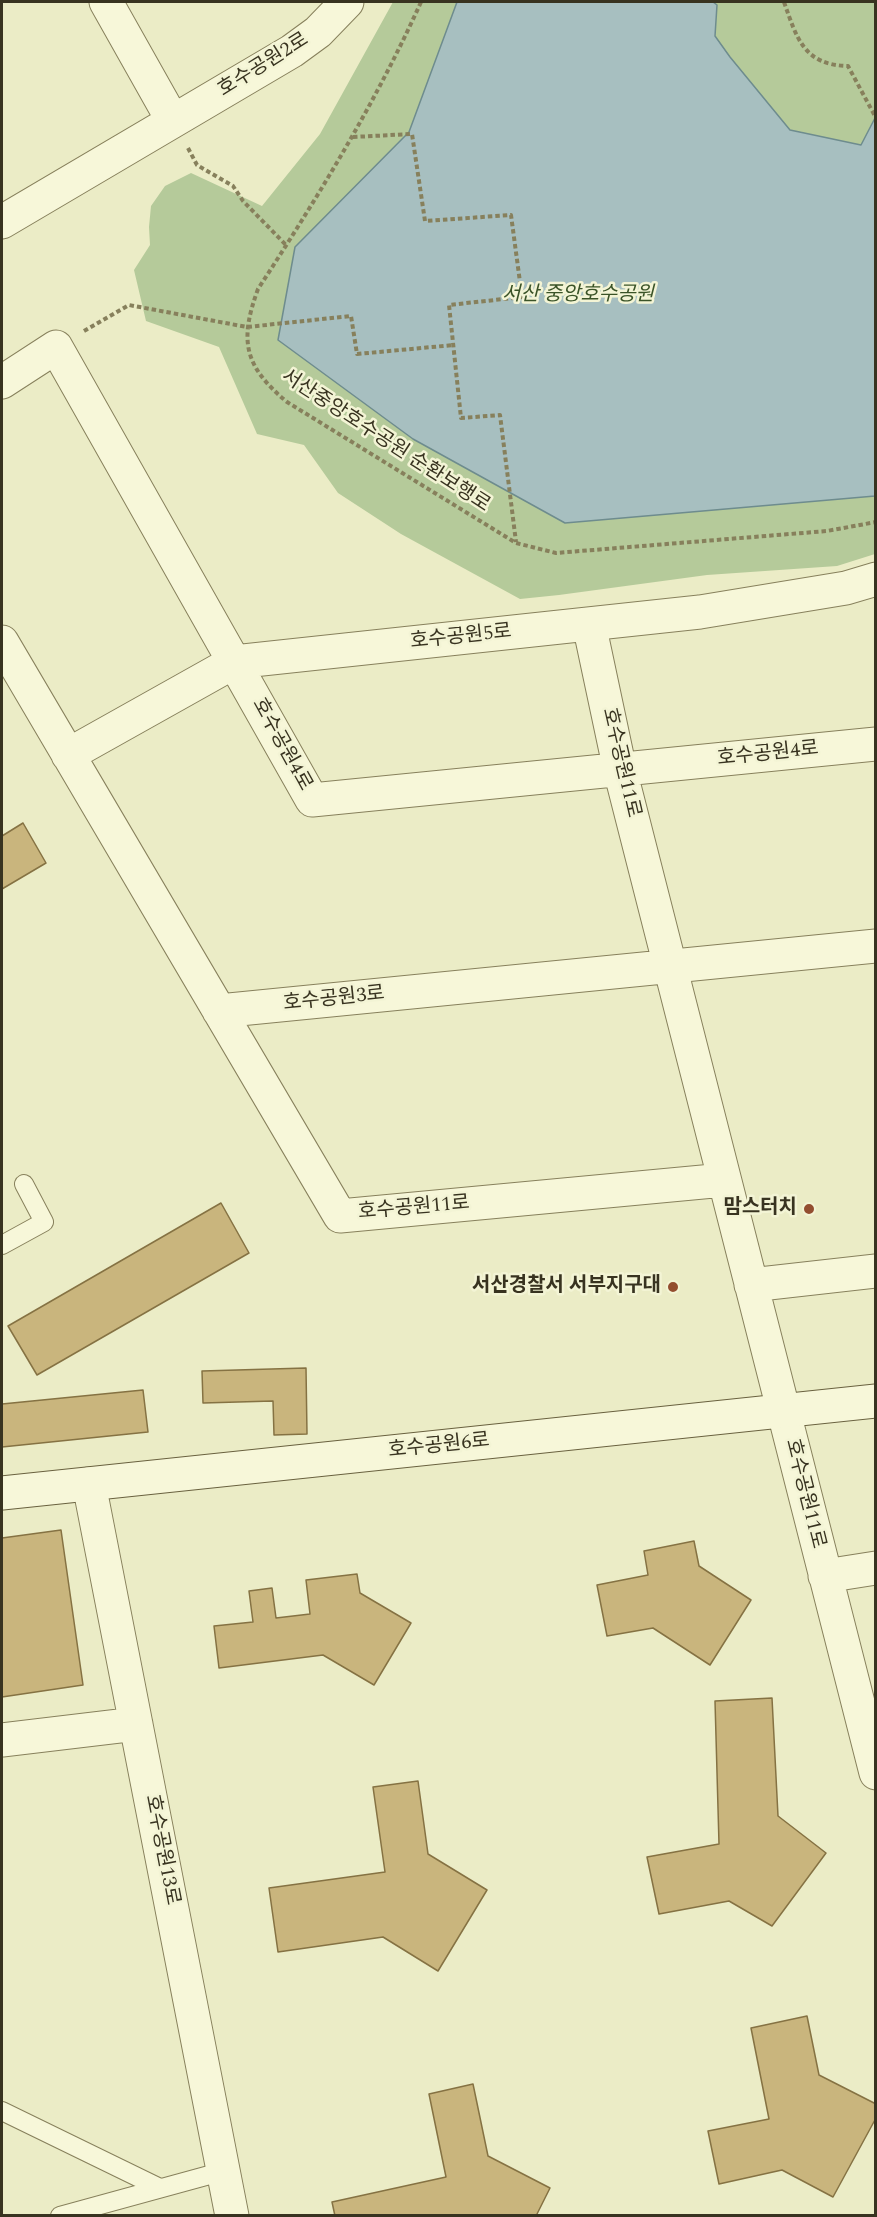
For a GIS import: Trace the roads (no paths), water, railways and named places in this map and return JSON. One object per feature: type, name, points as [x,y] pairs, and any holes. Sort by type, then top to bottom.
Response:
[{"type":"street","points":[[106,2],[173,121]]},
{"type":"street","name":"호수공원2로","points":[[2,222],[292,51],[318,32],[347,2]]},
{"type":"street","name":"호수공원4로","points":[[2,382],[56,347],[312,800],[876,744]]},
{"type":"street","name":"호수공원5로","points":[[68,755],[234,662],[700,612],[846,588],[876,579]]},
{"type":"street","name":"호수공원11로","points":[[589,624],[620,770],[876,1773]]},
{"type":"street","points":[[2,642],[219,1011]]},
{"type":"street","name":"호수공원3로","points":[[219,1011],[876,946]]},
{"type":"street","name":"호수공원11로","points":[[219,1011],[340,1216],[724,1180]]},
{"type":"street","points":[[751,1285],[876,1271]]},
{"type":"street","name":"호수공원6로","points":[[2,1493],[876,1401]]},
{"type":"street","name":"호수공원13로","points":[[89,1484],[232,2216]]},
{"type":"street","points":[[825,1576],[876,1568]]},
{"type":"street","points":[[2,1740],[136,1724]]},
{"type":"lane","points":[[2,1245],[44,1222],[24,1184]]},
{"type":"lane","points":[[2,2111],[160,2188]]},
{"type":"lane","points":[[60,2216],[224,2171]]},
{"type":"water","name":"서산 중앙호수공원","points":[[457,2],[713,2],[717,5],[715,36],[790,130],[861,145],[875,118],[875,496],[565,523],[413,439],[278,340],[295,247],[409,132]]},
{"type":"place","name":"맘스터치","points":[[809,1209]]},
{"type":"place","name":"서산경찰서 서부지구대","points":[[673,1287]]}]
